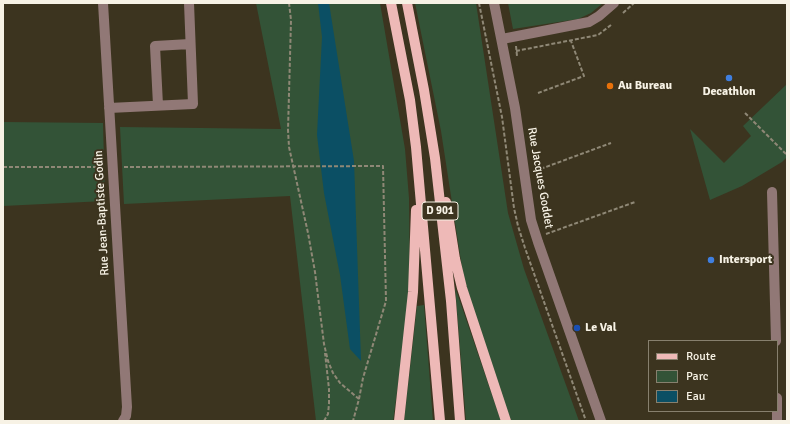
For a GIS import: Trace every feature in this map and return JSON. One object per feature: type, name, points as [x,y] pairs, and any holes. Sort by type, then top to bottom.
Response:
[{"type":"main road","name":"D 901","points":[[391,3],[410,100],[418,168],[440,421]]},
{"type":"main road","name":"D 901","points":[[407,3],[424,90],[435,158],[451,300],[460,421]]},
{"type":"main road","points":[[435,158],[444,192],[455,259],[462,288],[506,421]]},
{"type":"main road","points":[[399,421],[414,292],[418,168]]},
{"type":"street","name":"Rue Jean-Baptiste Godin","points":[[103,3],[127,407],[126,416],[123,421]]},
{"type":"street","points":[[109,108],[193,104],[188,3]]},
{"type":"street","name":"Rue Jacques Goddet","points":[[494,3],[515,108],[531,220],[601,421]]},
{"type":"street","points":[[502,39],[589,22],[599,16],[614,3]]},
{"type":"street","points":[[158,105],[155,46],[190,44]]},
{"type":"street","points":[[772,192],[776,340]]},
{"type":"path","points":[[289,3],[292,20],[288,130],[292,166],[308,232],[315,272],[324,344],[329,396],[328,414],[324,421]]},
{"type":"path","points":[[622,14],[634,3]]},
{"type":"path","points":[[516,51],[598,35],[611,25]]},
{"type":"path","points":[[514,36],[518,61]]},
{"type":"path","points":[[538,93],[584,76],[571,41]]},
{"type":"path","points":[[745,113],[787,155]]},
{"type":"path","points":[[535,171],[611,143]]},
{"type":"path","points":[[3,168],[383,166],[386,301],[352,421]]},
{"type":"path","points":[[546,234],[635,202]]},
{"type":"path","points":[[544,227],[548,240]]},
{"type":"path","points":[[324,344],[333,373],[340,383],[359,399]]},
{"type":"green space","points":[[256,3],[380,3],[405,149],[409,198],[410,297],[393,421],[316,421],[290,196],[124,204],[120,127],[281,129]]},
{"type":"green space","points":[[415,3],[476,3],[508,213],[524,269],[579,421],[511,421],[477,324],[463,274],[441,131]]},
{"type":"green space","points":[[508,3],[603,3],[591,13],[578,19],[513,29]]},
{"type":"green space","points":[[787,84],[787,157],[782,162],[742,186],[710,200],[690,129],[724,163],[751,136],[743,126]]},
{"type":"green space","points":[[3,122],[103,123],[105,201],[3,206]]},
{"type":"green space","points":[[455,287],[501,421],[466,421]]},
{"type":"green space","points":[[424,305],[433,421],[404,421],[417,306]]},
{"type":"water","points":[[318,3],[329,3],[354,161],[361,361],[350,349],[340,275],[324,193],[317,135],[322,37]]},
{"type":"place","name":"Decathlon","points":[[729,78]]},
{"type":"place","name":"Au Bureau","points":[[610,86]]},
{"type":"place","name":"Intersport","points":[[711,260]]},
{"type":"place","name":"Le Val","points":[[577,328]]}]
